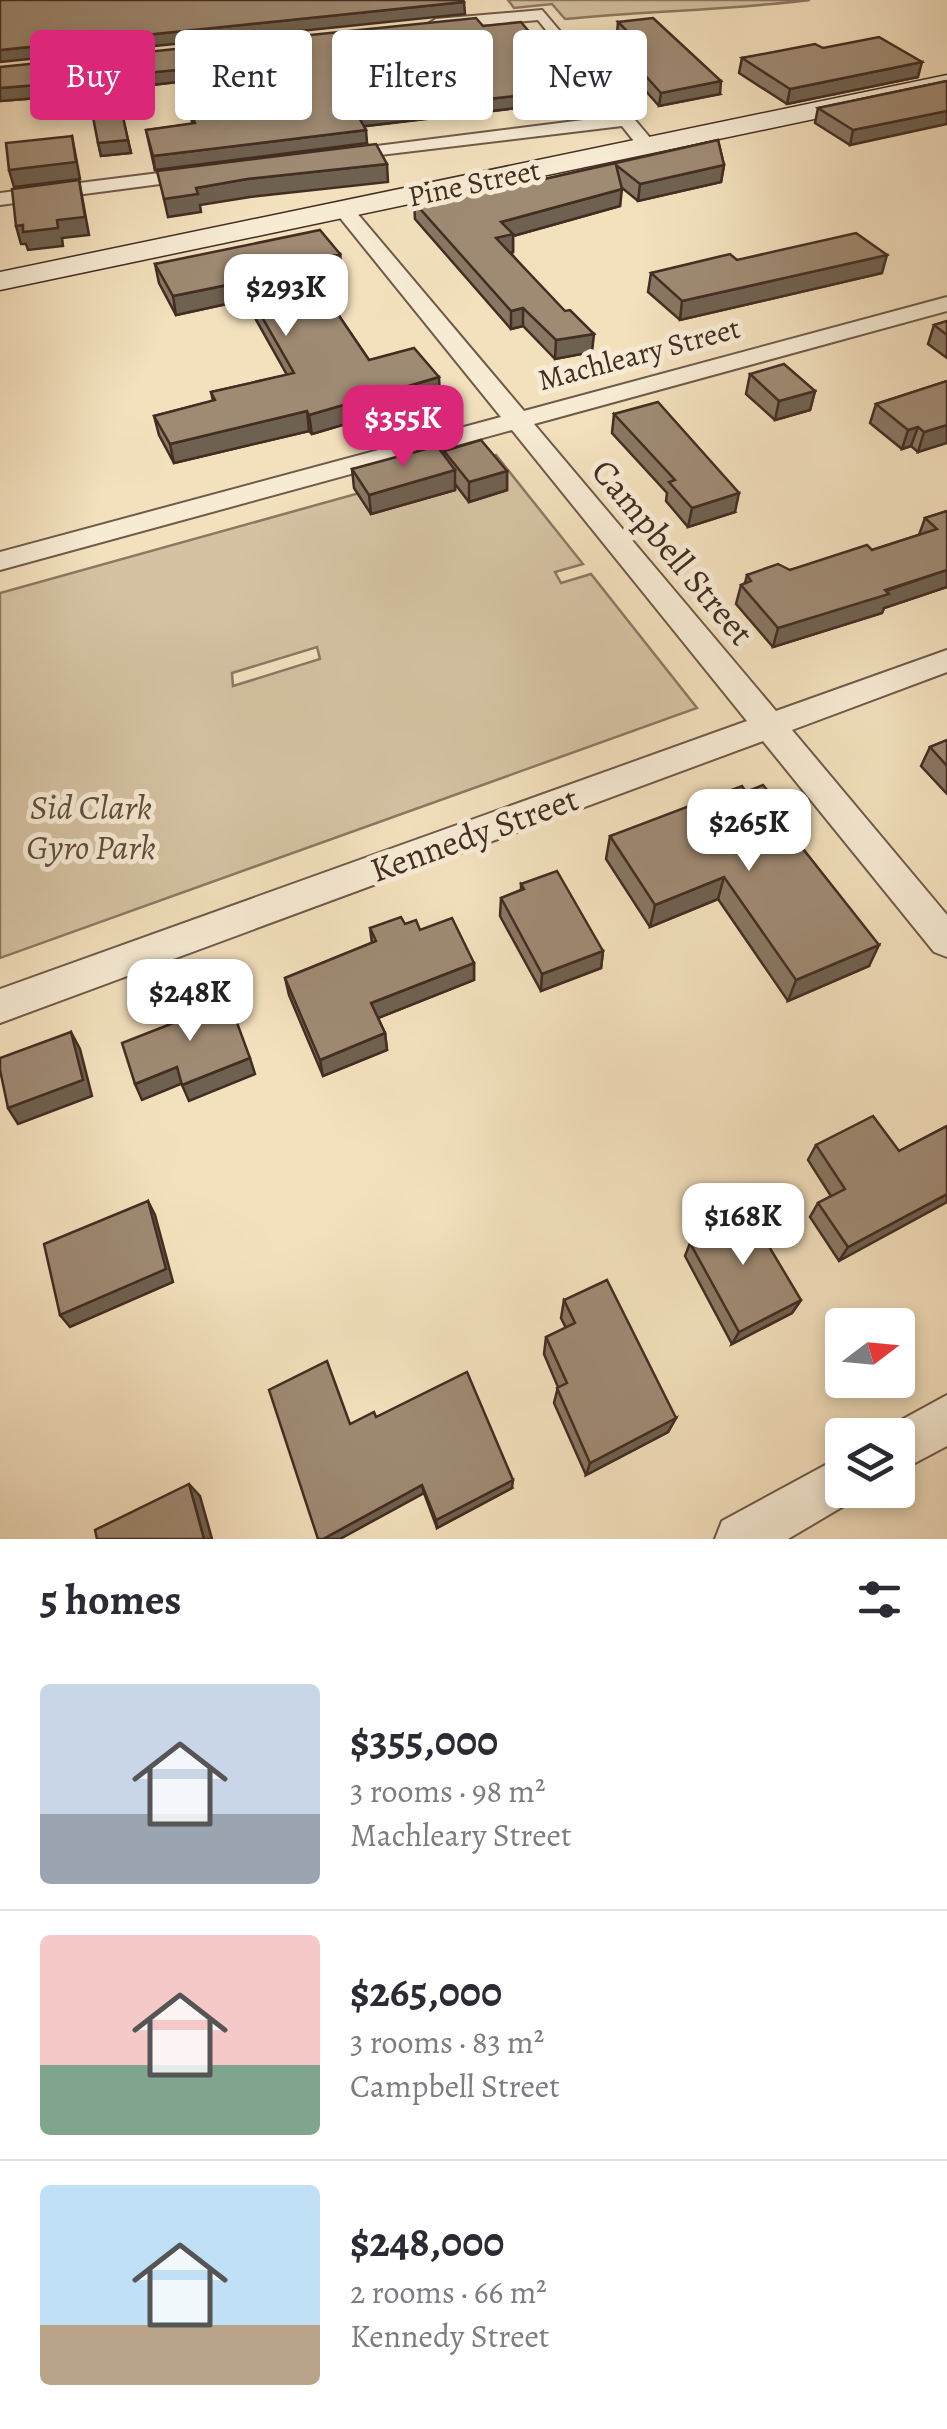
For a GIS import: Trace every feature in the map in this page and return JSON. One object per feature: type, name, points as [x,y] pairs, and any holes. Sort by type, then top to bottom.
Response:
[{"type":"street","points":[[485,0],[502,16]]},
{"type":"street","points":[[424,25],[542,15],[554,30]]},
{"type":"street","name":"Pine Street","points":[[0,281],[947,83]]},
{"type":"street","points":[[314,160],[628,120],[648,146]]},
{"type":"street","points":[[0,198],[216,172]]},
{"type":"street","name":"Campbell Street","points":[[344,210],[947,941]]},
{"type":"street","name":"Machleary Street","points":[[0,561],[947,304]]},
{"type":"street","name":"Kennedy Street","points":[[0,1006],[947,661]]},
{"type":"street","points":[[915,1438],[947,1419]]},
{"type":"street","points":[[740,1539],[825,1490]]},
{"type":"green space","points":[[508,0],[810,0],[565,19],[552,4],[514,8]]},
{"type":"green space","name":"Sid Clark Gyro Park","points":[[496,455],[583,564],[555,572],[561,583],[591,574],[697,708],[0,958],[0,593]],"holes":[[[317,647],[320,659],[233,686],[232,673]]]},
{"type":"building","points":[[0,0],[464,2],[155,34],[155,30],[30,30],[30,47],[0,50]]},
{"type":"building","points":[[476,18],[483,26],[521,22],[528,30],[513,30],[513,96],[493,99],[493,30],[359,30]]},
{"type":"building","points":[[653,18],[721,81],[661,93],[647,78],[647,30],[626,30],[618,22]]},
{"type":"building","points":[[332,33],[332,120],[360,120],[366,130],[153,156],[146,130],[195,123],[194,120],[312,120],[312,35]]},
{"type":"building","points":[[879,37],[922,62],[790,89],[742,58],[815,44],[823,48]]},
{"type":"building","points":[[175,49],[175,70],[155,72],[155,51]]},
{"type":"building","points":[[30,64],[30,86],[0,88],[0,67]]},
{"type":"building","points":[[947,81],[947,111],[853,130],[818,108]]},
{"type":"building","points":[[94,120],[124,120],[128,140],[98,143]]},
{"type":"building","points":[[72,136],[76,162],[9,170],[6,143]]},
{"type":"building","points":[[718,140],[724,165],[640,184],[616,165],[622,189],[501,222],[513,234],[496,238],[565,311],[570,310],[594,334],[556,340],[523,308],[511,311],[414,202],[487,186],[491,191]]},
{"type":"building","points":[[376,144],[387,164],[247,179],[196,188],[198,194],[164,199],[157,171]]},
{"type":"building","points":[[79,180],[85,217],[57,220],[58,228],[23,232],[23,225],[16,226],[12,189]]},
{"type":"building","points":[[320,230],[340,254],[306,262],[369,360],[414,348],[439,377],[309,415],[307,411],[170,444],[154,416],[215,400],[211,392],[294,373],[242,282],[173,296],[155,264]]},
{"type":"building","points":[[856,233],[887,255],[682,301],[651,273],[730,254],[737,260]]},
{"type":"building","points":[[947,321],[947,335],[934,325]]},
{"type":"building","points":[[784,364],[815,391],[779,401],[750,374]]},
{"type":"building","points":[[947,381],[947,425],[924,432],[918,427],[908,430],[876,404]]},
{"type":"building","points":[[658,402],[739,493],[692,508],[669,482],[675,480],[614,414]]},
{"type":"building","points":[[481,440],[507,471],[469,482],[444,451]]},
{"type":"building","points":[[437,446],[455,470],[369,495],[352,469]]},
{"type":"building","points":[[947,511],[947,570],[885,590],[889,594],[778,628],[741,585],[751,581],[747,575],[778,564],[790,570],[867,545],[872,550],[937,529],[925,518]]},
{"type":"building","points":[[947,740],[947,766],[930,747]]},
{"type":"building","points":[[763,785],[794,823],[785,826],[879,945],[796,980],[724,877],[655,905],[610,836],[742,786],[746,792]]},
{"type":"building","points":[[557,871],[603,951],[542,974],[501,898],[524,889],[521,884]]},
{"type":"building","points":[[401,917],[405,924],[416,920],[420,930],[452,918],[474,963],[371,1003],[385,1033],[320,1060],[285,978],[376,941],[370,928]]},
{"type":"building","points":[[226,993],[250,1058],[182,1085],[177,1067],[135,1084],[122,1043],[181,1020],[178,1011]]},
{"type":"building","points":[[71,1032],[83,1080],[8,1108],[0,1058]]},
{"type":"building","points":[[873,1116],[899,1151],[947,1126],[947,1194],[848,1247],[818,1203],[845,1189],[816,1145]]},
{"type":"building","points":[[148,1201],[166,1269],[60,1315],[44,1244]]},
{"type":"building","points":[[743,1203],[801,1300],[739,1332],[690,1243],[703,1236],[697,1226]]},
{"type":"building","points":[[607,1280],[676,1418],[590,1463],[557,1388],[567,1383],[546,1337],[575,1323],[564,1300]]},
{"type":"building","points":[[327,1361],[350,1424],[374,1412],[376,1417],[467,1372],[513,1480],[436,1520],[422,1485],[318,1539],[269,1390]]},
{"type":"building","points":[[189,1484],[204,1539],[97,1539],[95,1530]]}]
